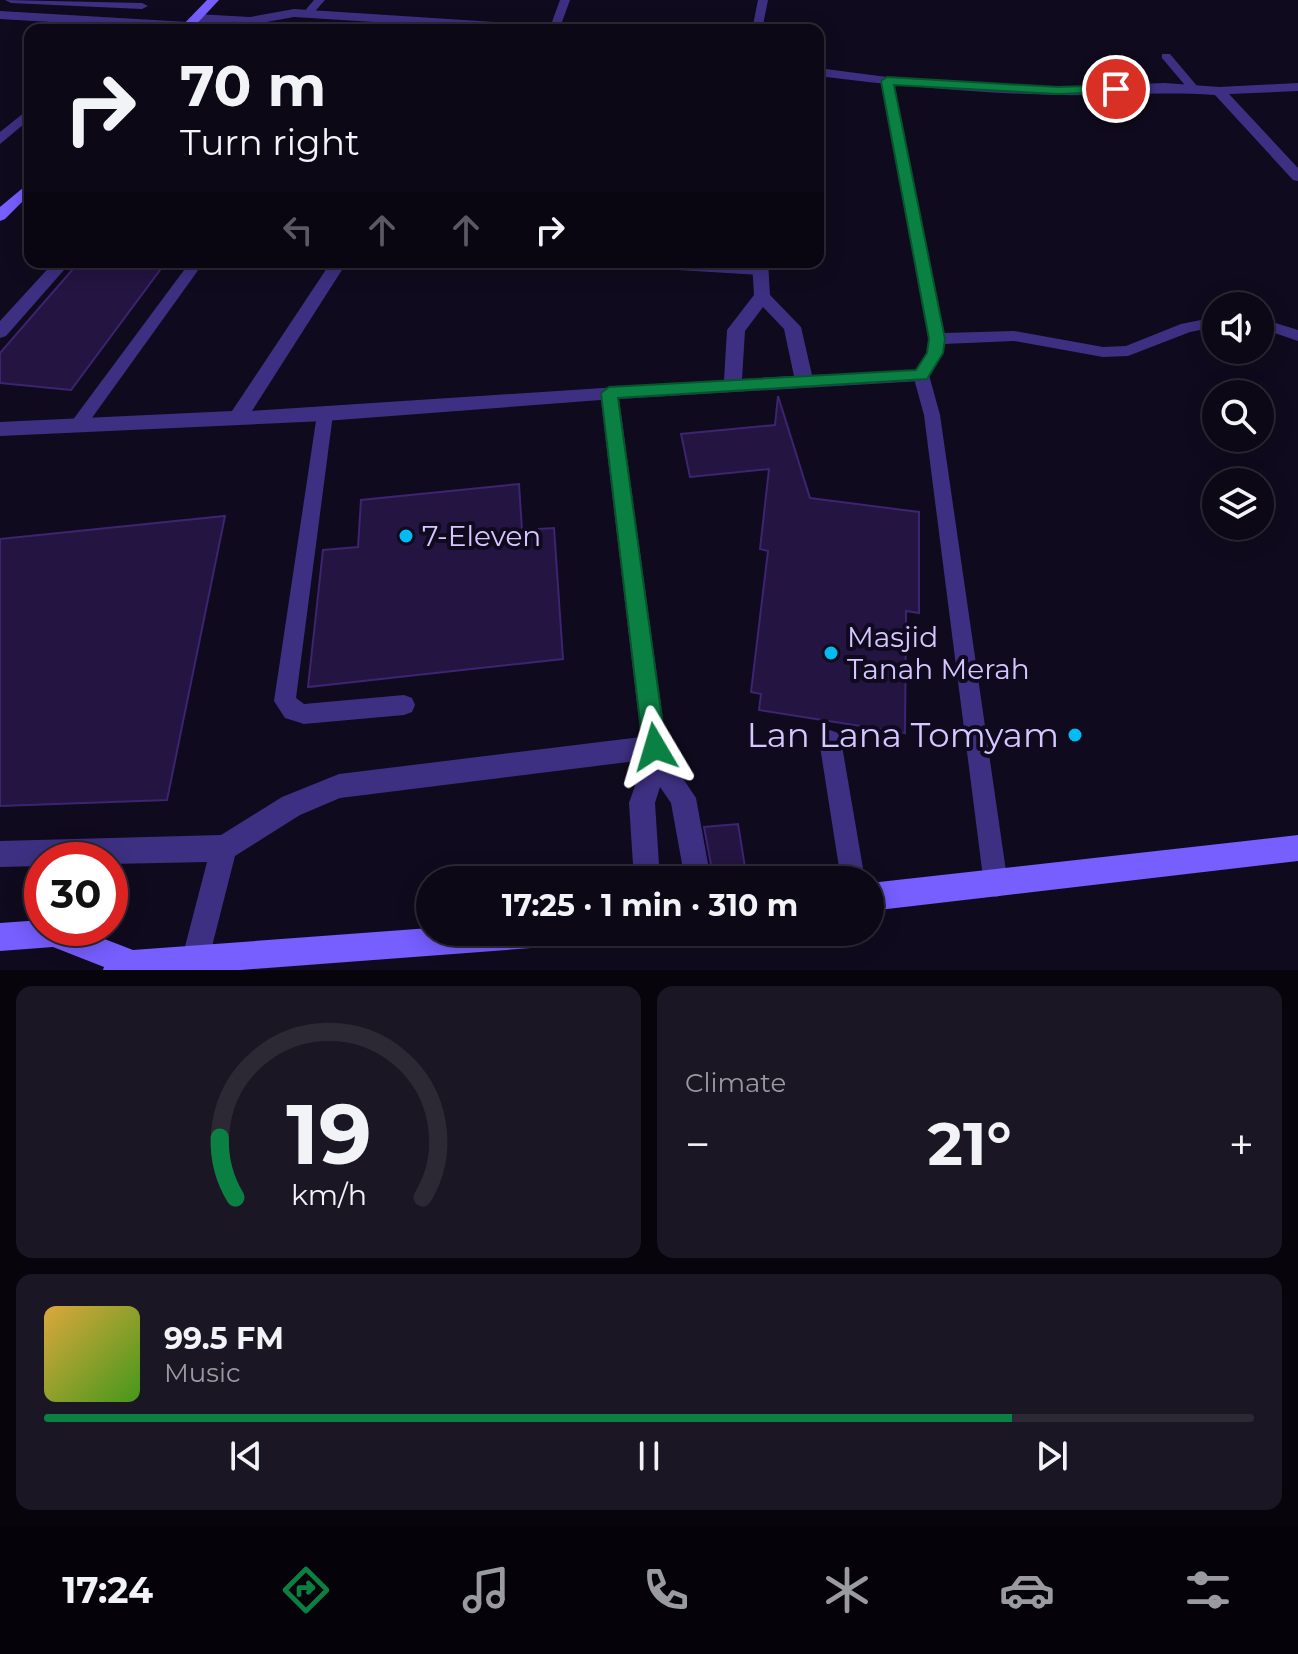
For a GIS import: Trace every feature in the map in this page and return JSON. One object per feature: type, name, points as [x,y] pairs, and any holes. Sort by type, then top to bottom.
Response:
[{"type":"main road","points":[[189,24],[213,0]]},
{"type":"main road","points":[[0,216],[24,192]]},
{"type":"main road","points":[[884,896],[1298,848]]},
{"type":"main road","points":[[0,937],[53,933],[125,967],[416,944]]},
{"type":"street","points":[[11,0],[145,3]]},
{"type":"street","points":[[280,0],[301,14]]},
{"type":"street","points":[[123,24],[145,3]]},
{"type":"street","points":[[295,24],[301,14]]},
{"type":"street","points":[[189,24],[250,21],[301,14],[380,24]]},
{"type":"street","points":[[0,15],[99,24]]},
{"type":"street","points":[[0,29],[24,31]]},
{"type":"street","points":[[824,73],[887,81],[1058,91],[1193,88],[1219,91],[1298,87]]},
{"type":"street","points":[[1219,91],[1298,177]]},
{"type":"street","points":[[0,140],[24,118]]},
{"type":"street","points":[[0,332],[58,268]]},
{"type":"street","points":[[238,418],[335,268]]},
{"type":"street","points":[[760,268],[762,296],[792,327],[804,380]]},
{"type":"street","points":[[733,386],[736,330],[762,296]]},
{"type":"street","points":[[0,429],[325,414],[804,380],[921,375]]},
{"type":"street","points":[[609,393],[656,754],[642,803],[646,866]]},
{"type":"street","points":[[0,854],[224,848],[291,806],[339,786],[656,754]]},
{"type":"street","points":[[656,754],[683,798],[695,866]]},
{"type":"street","points":[[195,962],[224,848]]},
{"type":"lane","points":[[301,14],[320,0]]},
{"type":"lane","points":[[557,24],[565,0]]},
{"type":"lane","points":[[758,24],[763,0]]},
{"type":"lane","points":[[1166,56],[1193,88]]},
{"type":"lane","points":[[887,81],[937,339],[935,353],[921,375],[932,415],[996,885]]},
{"type":"lane","points":[[78,425],[193,268]]},
{"type":"lane","points":[[937,339],[1014,336],[1103,352],[1128,351],[1202,325]]},
{"type":"lane","points":[[1274,328],[1298,336]]},
{"type":"lane","points":[[325,414],[285,701],[293,711],[304,714],[404,705]]},
{"type":"lane","points":[[830,740],[851,866]]},
{"type":"building","points":[[74,268],[162,268],[71,390],[0,383],[0,353]]},
{"type":"building","name":"Masjid Tanah Merah","points":[[778,396],[810,498],[919,512],[919,613],[906,611],[905,733],[759,710],[761,694],[751,692],[768,551],[760,549],[769,469],[690,477],[681,434],[775,425]]},
{"type":"building","points":[[519,484],[522,530],[554,528],[563,659],[308,687],[323,550],[358,547],[361,500]]},
{"type":"building","points":[[225,516],[167,800],[0,806],[0,539]]},
{"type":"building","points":[[738,824],[745,866],[711,866],[704,827]]},
{"type":"place","name":"7-Eleven","points":[[406,536]]},
{"type":"place","name":"Masjid Tanah Merah","points":[[831,653]]},
{"type":"place","name":"Lan Lana Tomyam","points":[[1075,735]]},
{"type":"route","points":[[655,747],[609,393],[921,375],[935,353],[937,339],[887,81],[1058,91],[1116,89]]}]
